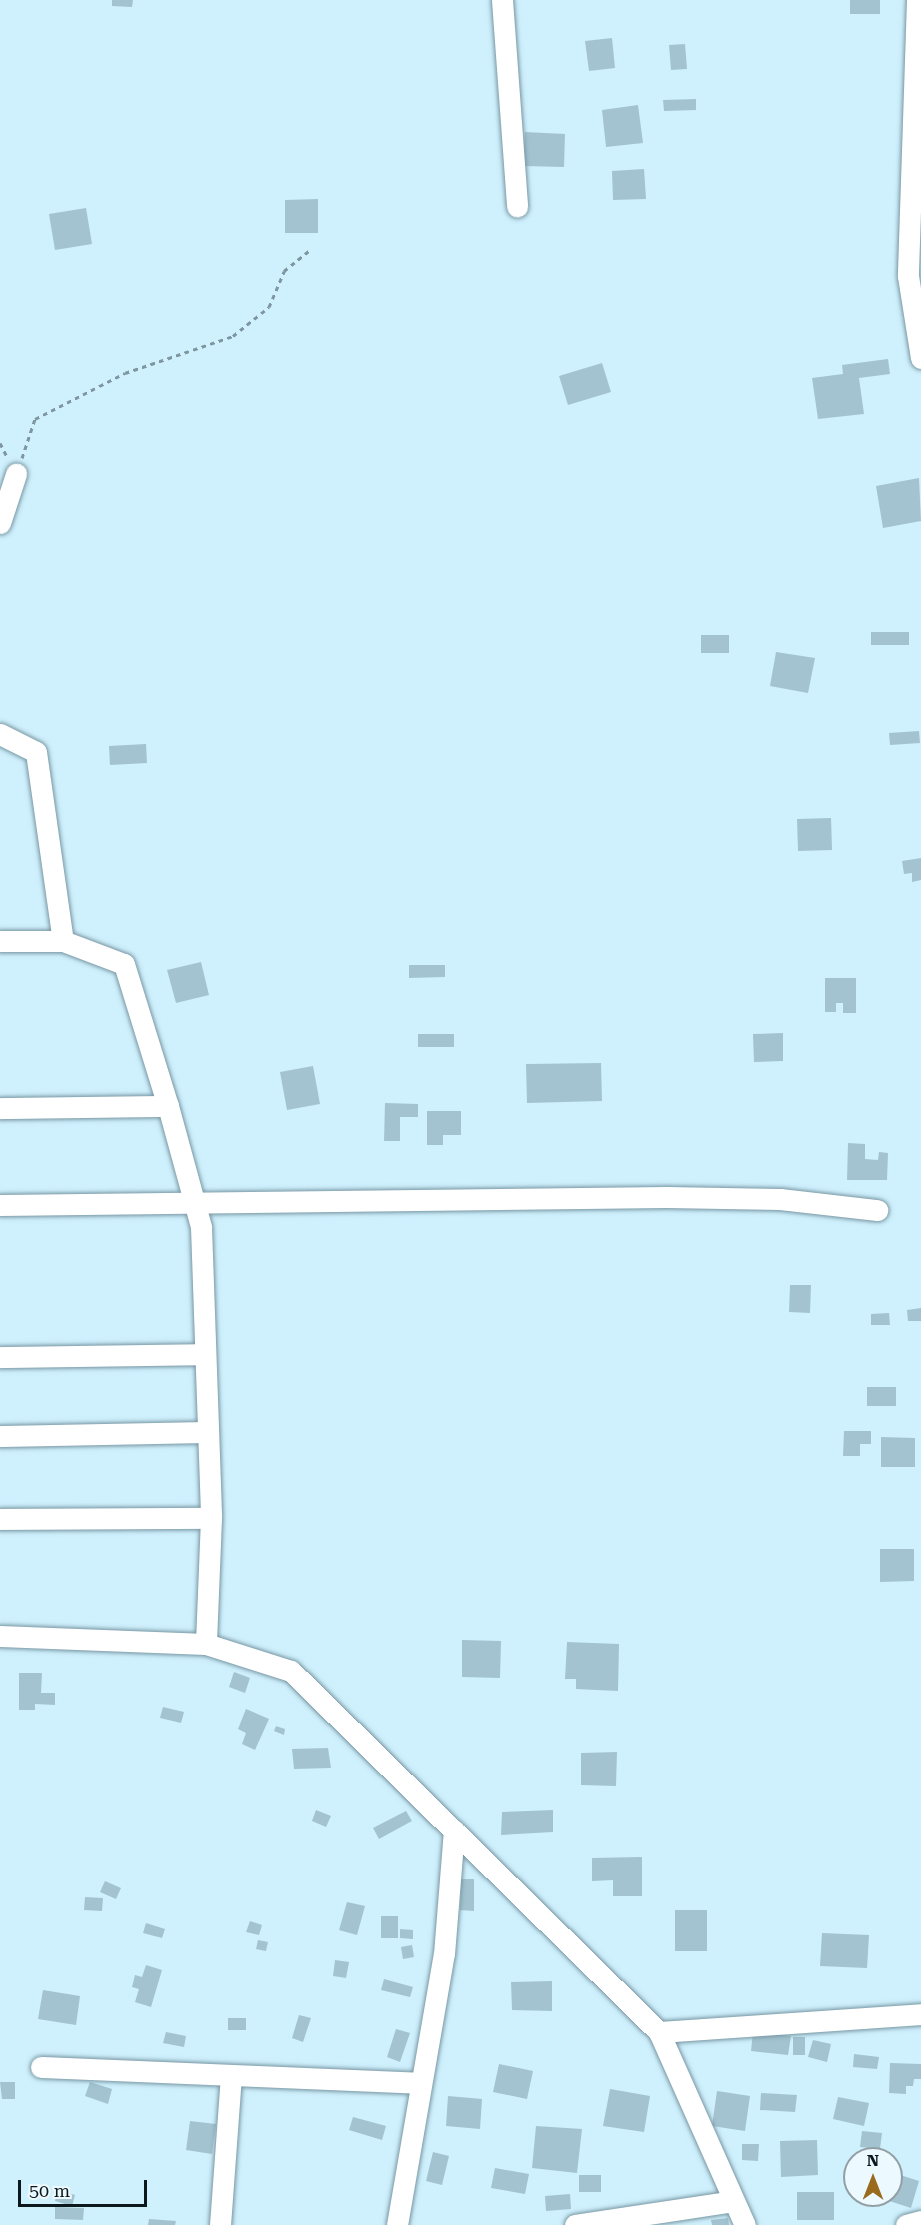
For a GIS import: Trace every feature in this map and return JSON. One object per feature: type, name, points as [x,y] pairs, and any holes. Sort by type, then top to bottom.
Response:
[{"type":"street","points":[[502,0],[517,206]]},
{"type":"street","points":[[917,0],[908,276],[921,358]]},
{"type":"street","points":[[0,524],[16,474]]},
{"type":"street","points":[[0,734],[36,752],[63,941]]},
{"type":"street","points":[[0,941],[63,941],[124,964],[168,1106],[201,1227],[211,1518],[206,1644]]},
{"type":"street","points":[[0,1108],[168,1106]]},
{"type":"street","points":[[0,1205],[666,1197],[780,1199],[878,1210]]},
{"type":"street","points":[[0,1357],[205,1354]]},
{"type":"street","points":[[0,1436],[208,1432]]},
{"type":"street","points":[[0,1518],[211,1518]]},
{"type":"street","points":[[0,1636],[206,1644],[291,1671],[659,2032],[733,2201],[746,2225]]},
{"type":"street","points":[[397,2225],[444,1954],[454,1830]]},
{"type":"street","points":[[659,2032],[921,2014]]},
{"type":"street","points":[[41,2067],[420,2083]]},
{"type":"street","points":[[220,2225],[231,2076]]},
{"type":"street","points":[[584,2224],[733,2201]]},
{"type":"street","points":[[906,2225],[921,2221]]},
{"type":"path","points":[[16,474],[35,419],[125,373],[233,336],[269,307],[284,272],[310,250]]},
{"type":"building","points":[[112,0],[133,0],[132,7],[112,6]]},
{"type":"building","points":[[850,0],[880,0],[880,14],[850,14]]},
{"type":"building","points":[[612,38],[615,68],[589,71],[585,41]]},
{"type":"building","points":[[685,44],[687,69],[671,70],[669,45]]},
{"type":"building","points":[[696,99],[696,110],[664,111],[663,100]]},
{"type":"building","points":[[638,105],[643,143],[606,147],[602,110]]},
{"type":"building","points":[[525,132],[565,134],[564,167],[523,166]]},
{"type":"building","points":[[644,169],[646,199],[613,200],[612,171]]},
{"type":"building","points":[[318,199],[318,233],[285,233],[285,200]]},
{"type":"building","points":[[86,208],[92,244],[55,250],[49,214]]},
{"type":"building","points":[[888,359],[890,374],[859,378],[864,414],[818,419],[812,378],[843,374],[842,365]]},
{"type":"building","points":[[602,363],[611,392],[568,405],[559,376]]},
{"type":"building","points":[[919,478],[921,521],[883,528],[876,486]]},
{"type":"building","points":[[871,632],[909,632],[909,645],[871,645]]},
{"type":"building","points":[[701,635],[729,635],[729,653],[701,653]]},
{"type":"building","points":[[776,652],[815,658],[808,693],[770,686]]},
{"type":"building","points":[[919,731],[920,743],[890,745],[889,733]]},
{"type":"building","points":[[146,744],[147,763],[110,765],[109,746]]},
{"type":"building","points":[[831,818],[832,850],[798,851],[797,819]]},
{"type":"building","points":[[921,858],[921,880],[912,882],[912,873],[904,874],[902,861]]},
{"type":"building","points":[[201,962],[209,995],[176,1003],[167,970]]},
{"type":"building","points":[[409,965],[445,965],[445,977],[409,978]]},
{"type":"building","points":[[825,978],[856,978],[856,1013],[843,1013],[843,1003],[836,1003],[836,1012],[825,1012]]},
{"type":"building","points":[[783,1033],[783,1061],[754,1062],[753,1034]]},
{"type":"building","points":[[418,1034],[454,1034],[454,1047],[418,1047]]},
{"type":"building","points":[[601,1063],[602,1101],[527,1103],[526,1064]]},
{"type":"building","points":[[313,1066],[320,1104],[287,1110],[280,1072]]},
{"type":"building","points":[[385,1103],[418,1104],[418,1117],[400,1117],[400,1141],[384,1141]]},
{"type":"building","points":[[427,1111],[461,1111],[461,1135],[443,1135],[443,1145],[427,1145]]},
{"type":"building","points":[[848,1143],[865,1144],[865,1159],[878,1160],[879,1152],[888,1153],[887,1180],[847,1180]]},
{"type":"building","points":[[790,1285],[811,1285],[810,1313],[789,1312]]},
{"type":"building","points":[[921,1308],[921,1321],[908,1321],[907,1310]]},
{"type":"building","points":[[889,1313],[890,1325],[871,1325],[871,1314]]},
{"type":"building","points":[[867,1387],[896,1387],[896,1406],[867,1406]]},
{"type":"building","points":[[844,1431],[871,1431],[871,1444],[860,1444],[860,1456],[843,1456]]},
{"type":"building","points":[[881,1437],[915,1438],[915,1467],[881,1467]]},
{"type":"building","points":[[880,1549],[914,1549],[914,1581],[880,1582]]},
{"type":"building","points":[[462,1640],[501,1641],[500,1678],[462,1677]]},
{"type":"building","points":[[567,1642],[619,1644],[618,1691],[576,1689],[576,1679],[565,1679]]},
{"type":"building","points":[[234,1672],[250,1678],[245,1693],[229,1687]]},
{"type":"building","points":[[19,1673],[42,1673],[41,1693],[55,1693],[55,1705],[35,1704],[35,1710],[19,1710]]},
{"type":"building","points":[[163,1707],[184,1712],[181,1723],[160,1718]]},
{"type":"building","points":[[246,1709],[269,1719],[255,1750],[242,1744],[246,1733],[238,1729]]},
{"type":"building","points":[[276,1726],[285,1729],[284,1735],[274,1731]]},
{"type":"building","points":[[328,1748],[331,1768],[294,1769],[292,1749]]},
{"type":"building","points":[[617,1752],[616,1786],[581,1785],[581,1753]]},
{"type":"building","points":[[316,1810],[331,1816],[326,1827],[312,1821]]},
{"type":"building","points":[[553,1810],[553,1832],[501,1835],[502,1812]]},
{"type":"building","points":[[406,1811],[412,1821],[379,1839],[373,1828]]},
{"type":"building","points":[[642,1857],[642,1896],[613,1896],[613,1880],[592,1881],[592,1858]]},
{"type":"building","points":[[461,1879],[474,1879],[474,1911],[460,1910]]},
{"type":"building","points":[[105,1881],[121,1888],[116,1899],[100,1892]]},
{"type":"building","points":[[85,1897],[103,1898],[102,1911],[84,1910]]},
{"type":"building","points":[[347,1902],[365,1906],[357,1935],[339,1930]]},
{"type":"building","points":[[675,1910],[707,1910],[707,1951],[675,1951]]},
{"type":"building","points":[[381,1916],[398,1916],[398,1938],[381,1938]]},
{"type":"building","points":[[250,1921],[262,1925],[259,1935],[246,1932]]},
{"type":"building","points":[[146,1923],[165,1929],[162,1938],[143,1933]]},
{"type":"building","points":[[400,1929],[413,1930],[413,1939],[400,1938]]},
{"type":"building","points":[[822,1933],[869,1935],[867,1968],[820,1966]]},
{"type":"building","points":[[258,1940],[268,1942],[266,1951],[256,1949]]},
{"type":"building","points":[[412,1945],[414,1957],[403,1959],[401,1947]]},
{"type":"building","points":[[335,1960],[349,1962],[346,1978],[333,1976]]},
{"type":"building","points":[[146,1965],[162,1970],[151,2007],[135,2002],[139,1989],[132,1987],[135,1975],[142,1977]]},
{"type":"building","points":[[384,1979],[413,1987],[410,1997],[381,1990]]},
{"type":"building","points":[[552,1981],[552,2011],[512,2010],[511,1982]]},
{"type":"building","points":[[43,1990],[80,1996],[76,2025],[38,2019]]},
{"type":"building","points":[[299,2015],[311,2018],[303,2042],[292,2038]]},
{"type":"building","points":[[228,2018],[246,2018],[246,2030],[228,2030]]},
{"type":"building","points":[[396,2029],[410,2033],[400,2062],[387,2057]]},
{"type":"building","points":[[166,2032],[186,2036],[184,2047],[163,2043]]},
{"type":"building","points":[[753,2032],[791,2036],[788,2055],[751,2051]]},
{"type":"building","points":[[793,2037],[805,2037],[805,2055],[793,2055]]},
{"type":"building","points":[[813,2040],[831,2044],[827,2062],[808,2057]]},
{"type":"building","points":[[854,2054],[879,2057],[877,2069],[853,2067]]},
{"type":"building","points":[[890,2063],[921,2064],[921,2079],[914,2079],[913,2086],[906,2086],[906,2094],[889,2093]]},
{"type":"building","points":[[499,2064],[533,2071],[527,2099],[493,2092]]},
{"type":"building","points":[[0,2082],[15,2082],[15,2099],[2,2099]]},
{"type":"building","points":[[90,2082],[112,2089],[108,2104],[85,2096]]},
{"type":"building","points":[[610,2089],[650,2096],[644,2132],[603,2126]]},
{"type":"building","points":[[717,2091],[750,2096],[745,2131],[712,2126]]},
{"type":"building","points":[[761,2093],[797,2095],[795,2112],[760,2110]]},
{"type":"building","points":[[448,2096],[482,2099],[480,2129],[446,2126]]},
{"type":"building","points":[[838,2097],[869,2103],[864,2126],[833,2119]]},
{"type":"building","points":[[353,2117],[386,2126],[382,2140],[349,2130]]},
{"type":"building","points":[[190,2121],[216,2124],[212,2154],[186,2150]]},
{"type":"building","points":[[536,2126],[582,2129],[577,2173],[532,2168]]},
{"type":"building","points":[[862,2131],[882,2133],[880,2147],[860,2147]]},
{"type":"building","points":[[817,2140],[818,2175],[781,2177],[780,2141]]},
{"type":"building","points":[[742,2144],[759,2144],[758,2161],[742,2160]]},
{"type":"building","points":[[433,2152],[449,2156],[442,2185],[426,2181]]},
{"type":"building","points":[[495,2168],[529,2174],[525,2194],[491,2188]]},
{"type":"building","points":[[579,2175],[601,2175],[601,2192],[579,2192]]},
{"type":"building","points":[[903,2176],[919,2181],[911,2208],[903,2205]]},
{"type":"building","points":[[58,2190],[75,2195],[72,2206],[55,2201]]},
{"type":"building","points":[[797,2192],[834,2192],[834,2220],[797,2220]]},
{"type":"building","points":[[570,2194],[571,2209],[546,2211],[545,2196]]},
{"type":"building","points":[[55,2207],[84,2208],[83,2220],[55,2219]]},
{"type":"building","points":[[728,2218],[729,2225],[712,2225],[711,2220]]},
{"type":"building","points":[[149,2219],[176,2221],[175,2225],[148,2225]]}]
